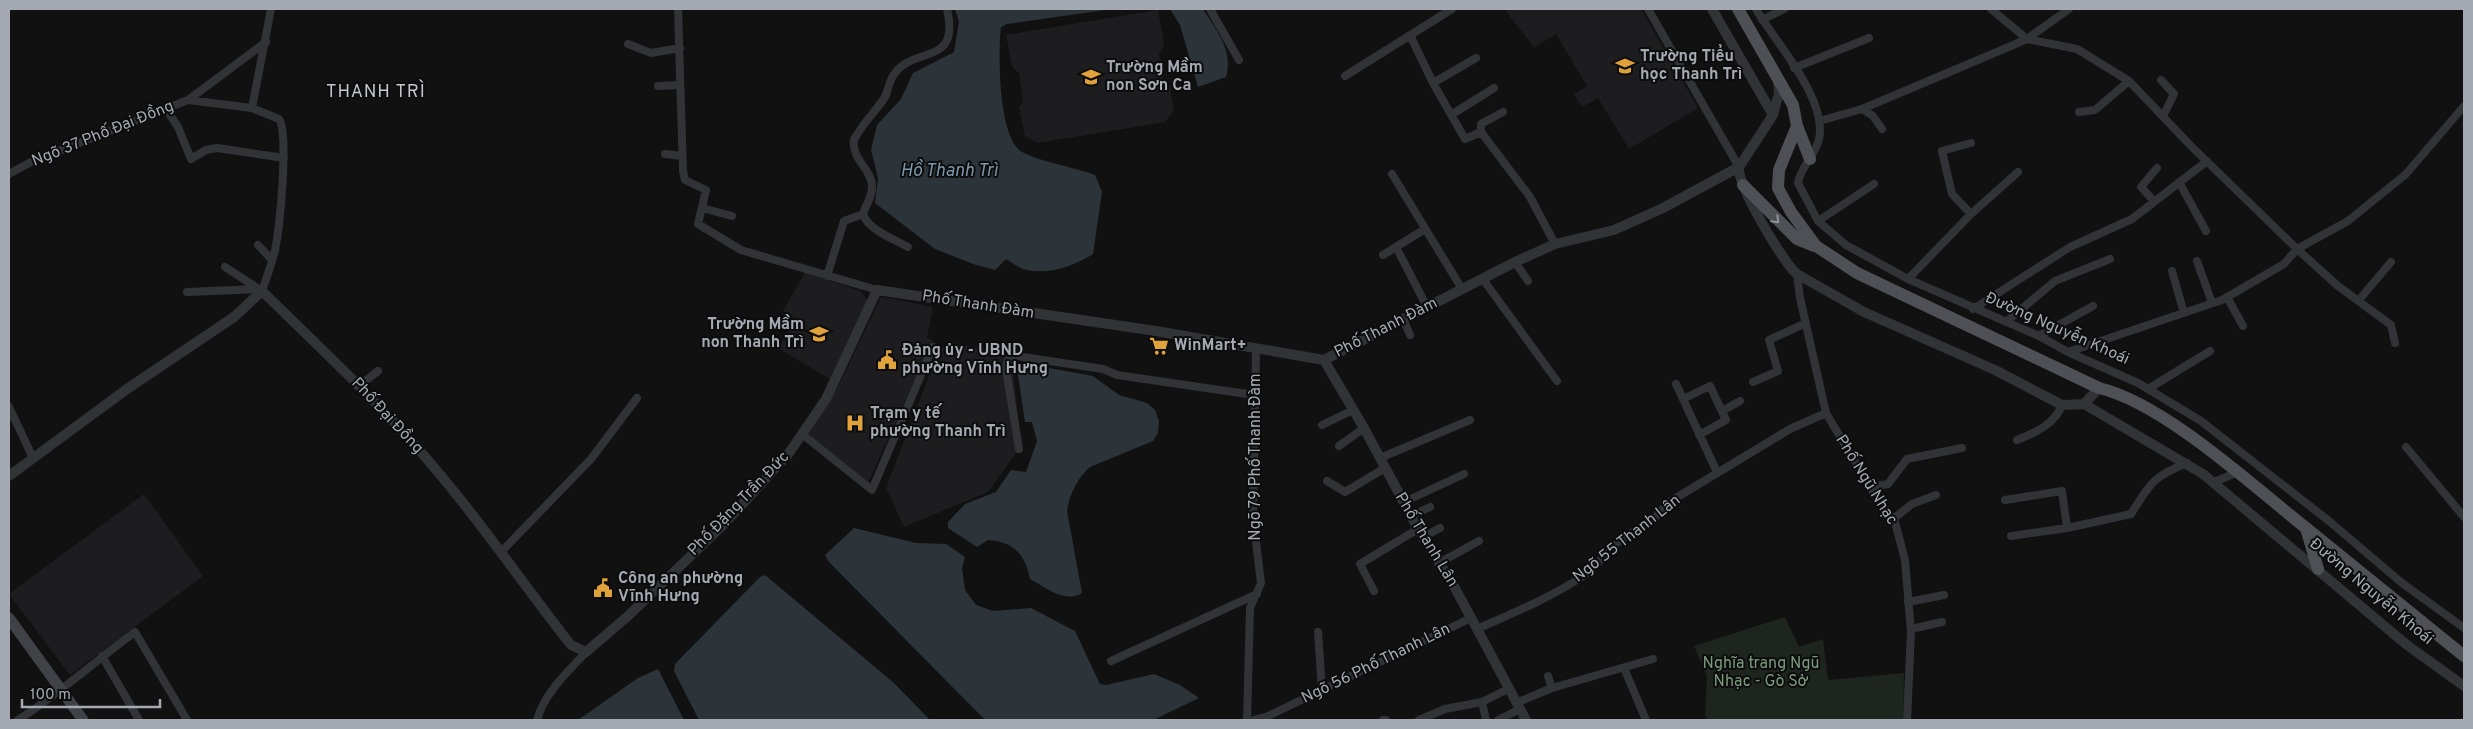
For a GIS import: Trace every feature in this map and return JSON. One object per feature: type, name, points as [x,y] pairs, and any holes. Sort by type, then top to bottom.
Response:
[{"type":"main road","points":[[1738,9],[1793,105],[1797,126],[1810,159]]},
{"type":"main road","name":"Đường Nguyễn Khoái","points":[[1797,126],[1779,170],[1778,188],[1791,212],[1816,246],[1864,277],[2099,388],[2120,393],[2157,415],[2238,472],[2464,656]]},
{"type":"main road","points":[[1743,185],[1796,239],[1816,246]]},
{"type":"main road","points":[[2306,528],[2318,569]]},
{"type":"main road","points":[[9,618],[83,720]]},
{"type":"street","points":[[252,108],[271,9]]},
{"type":"street","points":[[678,9],[682,156],[685,180],[706,190],[698,224],[741,250],[877,290]]},
{"type":"street","points":[[827,276],[844,221],[863,214],[871,197],[871,180],[854,150],[854,140],[885,97],[896,70],[912,60],[934,53],[942,46],[950,28],[947,9]]},
{"type":"street","points":[[1210,9],[1239,60]]},
{"type":"street","points":[[1345,76],[1452,9]]},
{"type":"street","points":[[1648,9],[1739,168],[1743,185],[1771,238],[1788,265],[1797,274],[1864,312],[1994,370],[2062,405],[2084,404],[2099,388]]},
{"type":"street","points":[[1712,9],[1773,116]]},
{"type":"street","name":"Đường Nguyễn Khoái","points":[[1756,9],[1809,92],[1819,121],[1820,136],[1810,159],[1802,171],[1798,184],[1818,220],[1846,245],[1908,279],[2039,336],[2068,352],[2148,389],[2225,438],[2402,583],[2464,628]]},
{"type":"street","points":[[1762,20],[1784,9]]},
{"type":"street","points":[[1991,9],[2027,39],[2077,49],[2129,81],[2297,249],[2338,286],[2391,325],[2395,343]]},
{"type":"street","points":[[1819,121],[1862,109],[2027,39],[2068,9]]},
{"type":"street","points":[[1410,35],[1433,83],[1465,139],[1482,132]]},
{"type":"street","points":[[1794,68],[1869,38]]},
{"type":"street","points":[[188,100],[266,42]]},
{"type":"street","points":[[628,44],[651,53],[680,48]]},
{"type":"street","points":[[1433,83],[1476,58]]},
{"type":"street","name":"Phố Thanh Đàm","points":[[877,290],[1156,331],[1324,360],[1515,262],[1555,244],[1614,230],[1663,208],[1739,168],[1773,116],[1778,94],[1778,77]]},
{"type":"street","points":[[2161,80],[2174,94],[2163,116]]},
{"type":"street","points":[[2079,112],[2095,110],[2129,81]]},
{"type":"street","points":[[658,86],[680,85]]},
{"type":"street","points":[[1451,115],[1494,88]]},
{"type":"street","name":"Ngõ 37 Phố Đại Đồng","points":[[9,174],[31,162],[188,100],[252,108],[279,119],[282,123],[284,158],[279,223],[272,260],[260,290]]},
{"type":"street","points":[[2068,352],[2212,303],[2284,264],[2297,249],[2348,221],[2406,174],[2464,106]]},
{"type":"street","points":[[166,109],[178,127],[191,159],[206,150],[217,148],[284,158]]},
{"type":"street","points":[[1862,109],[1874,116],[1882,129]]},
{"type":"street","points":[[1503,112],[1481,124],[1482,132],[1530,197],[1555,244]]},
{"type":"street","points":[[1971,143],[1942,151],[1952,194],[1971,214]]},
{"type":"street","points":[[665,154],[682,156]]},
{"type":"street","points":[[1974,309],[2070,247],[2117,227],[2154,202],[2207,161]]},
{"type":"street","points":[[2154,202],[2142,187],[2157,168]]},
{"type":"street","points":[[1908,279],[1971,214],[2018,172]]},
{"type":"street","points":[[1392,174],[1462,289]]},
{"type":"street","points":[[2179,182],[2206,231]]},
{"type":"street","points":[[1818,220],[1874,184]]},
{"type":"street","points":[[702,208],[732,216]]},
{"type":"street","points":[[863,214],[869,224],[908,247]]},
{"type":"street","points":[[1383,254],[1425,229]]},
{"type":"street","points":[[258,245],[272,260]]},
{"type":"street","points":[[1396,247],[1427,307]]},
{"type":"street","points":[[2006,322],[2055,281],[2110,259]]},
{"type":"street","points":[[2197,261],[2212,303]]},
{"type":"street","points":[[1515,262],[1528,281]]},
{"type":"street","points":[[2359,300],[2391,262]]},
{"type":"street","points":[[225,267],[260,290]]},
{"type":"street","points":[[2172,271],[2184,313]]},
{"type":"street","name":"Phố Ngũ Nhạc","points":[[1797,274],[1826,413],[1870,487],[1893,519],[1905,560],[1911,629],[1907,720]]},
{"type":"street","points":[[1482,278],[1558,381]]},
{"type":"street","points":[[187,292],[260,290]]},
{"type":"street","points":[[9,476],[113,400],[234,317],[260,290]]},
{"type":"street","name":"Phố Đại Đồng","points":[[260,290],[359,386],[420,451],[501,552]]},
{"type":"street","name":"Phố Đặng Trần Đức","points":[[586,652],[628,616],[725,523],[763,483],[802,434],[826,399],[877,290]]},
{"type":"street","points":[[2227,296],[2243,326]]},
{"type":"street","points":[[2039,336],[2093,306]]},
{"type":"street","points":[[1404,320],[1410,335]]},
{"type":"street","points":[[1753,382],[1778,371],[1769,340],[1806,324]]},
{"type":"street","points":[[802,434],[872,490],[933,347]]},
{"type":"street","name":"Ngõ 79 Phố Thanh Đàm","points":[[1246,720],[1250,608],[1260,583],[1253,517],[1256,349]]},
{"type":"street","points":[[2148,389],[2210,352]]},
{"type":"street","points":[[1019,449],[1006,369],[1008,360],[1016,356],[1103,369],[1118,375],[1254,395]]},
{"type":"street","name":"Phố Thanh Lân","points":[[1324,360],[1364,428],[1411,516],[1526,720]]},
{"type":"street","points":[[359,386],[378,371]]},
{"type":"street","points":[[1676,384],[1717,472]]},
{"type":"street","points":[[1683,398],[1710,386],[1726,420],[1699,435]]},
{"type":"street","points":[[537,720],[540,711],[555,686],[586,652],[571,645],[501,552],[591,459],[637,398]]},
{"type":"street","points":[[1722,411],[1740,401]]},
{"type":"street","name":"Đường Nguyễn Khoái","points":[[2084,404],[2187,463],[2214,482],[2407,645],[2464,686]]},
{"type":"street","points":[[2017,440],[2037,432],[2055,416],[2062,405]]},
{"type":"street","points":[[9,407],[33,458]]},
{"type":"street","points":[[1322,425],[1353,410]]},
{"type":"street","name":"Ngõ 55 Thanh Lân","points":[[1476,629],[1534,603],[1584,576],[1620,541],[1652,520],[1662,511],[1666,504],[1790,429],[1826,413]]},
{"type":"street","points":[[1380,458],[1470,420]]},
{"type":"street","points":[[1339,446],[1364,428]]},
{"type":"street","points":[[2406,446],[2464,516]]},
{"type":"street","points":[[1870,487],[1888,484],[1907,459],[1962,448]]},
{"type":"street","points":[[2011,536],[2067,528],[2130,514],[2151,482],[2159,476],[2187,463]]},
{"type":"street","points":[[1327,481],[1345,492],[1385,468]]},
{"type":"street","points":[[2214,482],[2238,472]]},
{"type":"street","points":[[1404,502],[1464,474]]},
{"type":"street","points":[[2005,500],[2062,491],[2067,528]]},
{"type":"street","points":[[1893,519],[1912,504],[1936,496]]},
{"type":"street","points":[[1411,516],[1430,507]]},
{"type":"street","points":[[1374,591],[1360,564],[1421,533],[1440,528]]},
{"type":"street","points":[[1439,563],[1479,541]]},
{"type":"street","points":[[1111,661],[1257,594]]},
{"type":"street","points":[[1908,602],[1944,595]]},
{"type":"street","name":"Ngõ 56 Phố Thanh Lân","points":[[1254,720],[1266,717],[1470,618]]},
{"type":"street","points":[[1911,629],[1942,622]]},
{"type":"street","points":[[18,720],[62,690],[73,678],[135,632],[187,720]]},
{"type":"street","points":[[1318,632],[1322,690]]},
{"type":"street","points":[[102,656],[139,720]]},
{"type":"street","points":[[1498,720],[1518,706],[1552,688],[1653,659]]},
{"type":"street","points":[[1624,668],[1646,720]]},
{"type":"street","points":[[1548,676],[1552,688]]},
{"type":"street","points":[[1418,720],[1445,709],[1482,702],[1508,689]]},
{"type":"street","points":[[1482,702],[1486,720]]},
{"type":"shaded area","name":"Trường Tiểu học Thanh Trì","points":[[1504,9],[1641,9],[1698,108],[1629,149],[1598,98],[1582,107],[1574,94],[1587,86],[1556,34],[1534,47]]},
{"type":"shaded area","name":"Trường Mầm non Sơn Ca","points":[[1158,10],[1164,44],[1159,54],[1163,81],[1170,86],[1174,110],[1165,122],[1037,143],[1025,136],[1019,107],[1023,102],[1019,73],[1012,67],[1006,35]]},
{"type":"shaded area","name":"Trường Mầm non Thanh Trì","points":[[805,272],[860,291],[867,302],[830,379],[778,348],[796,319],[783,311]]},
{"type":"shaded area","points":[[881,297],[933,307],[927,338],[933,340],[868,483],[808,434],[841,381]]},
{"type":"shaded area","points":[[950,342],[1012,357],[1021,446],[988,492],[904,527],[886,488],[939,350]]},
{"type":"shaded area","points":[[144,494],[203,576],[70,675],[9,594]]},
{"type":"green space","name":"Nghĩa trang Ngũ Nhạc - Gò Sở","points":[[1785,617],[1799,647],[1823,639],[1828,680],[1904,673],[1903,720],[1708,720],[1705,715],[1707,676],[1694,646]]},
{"type":"water","name":"Hồ Thanh Trì","points":[[955,9],[1112,9],[1007,24],[1001,27],[1001,94],[1008,130],[1014,144],[1022,152],[1030,156],[1095,175],[1102,192],[1093,254],[1086,258],[1060,269],[1041,271],[1023,269],[1006,259],[995,270],[976,265],[935,249],[875,203],[878,178],[871,150],[877,125],[901,99],[913,73],[954,52],[959,22]]},
{"type":"water","points":[[1170,9],[1203,9],[1226,49],[1228,67],[1226,77],[1198,87],[1180,25]]},
{"type":"water","points":[[1016,362],[1093,376],[1119,395],[1147,403],[1155,410],[1159,421],[1158,433],[1153,441],[1090,467],[1075,487],[1067,511],[1082,593],[1076,596],[1062,596],[1030,579],[1021,556],[1005,543],[988,540],[977,547],[948,528],[948,522],[965,504],[996,492],[1011,470],[1026,472],[1037,441],[1032,422],[1025,422]]},
{"type":"water","points":[[854,528],[916,543],[946,544],[965,557],[962,568],[965,590],[976,605],[993,611],[1031,608],[1075,631],[1100,684],[1106,685],[1154,674],[1180,685],[1199,698],[1153,720],[985,720],[829,562],[825,555]]},
{"type":"water","points":[[765,575],[894,683],[930,720],[699,720],[674,671],[675,664],[760,577]]},
{"type":"water","points":[[658,669],[684,720],[578,720],[638,678]]},
{"type":"place","name":"Trường Tiểu học Thanh Trì","points":[[1625,66]]},
{"type":"place","name":"Trường Mầm non Sơn Ca","points":[[1091,77]]},
{"type":"place","name":"Trường Mầm non Thanh Trì","points":[[819,334]]},
{"type":"place","name":"WinMart+","points":[[1159,346]]},
{"type":"place","name":"Đảng ủy - UBND phường Vĩnh Hưng","points":[[887,360]]},
{"type":"place","name":"Trạm y tế phường Thanh Trì","points":[[855,423]]},
{"type":"place","name":"Công an phường Vĩnh Hưng","points":[[603,588]]},
{"type":"district","name":"THANH TRÌ","points":[[376,92]]}]
